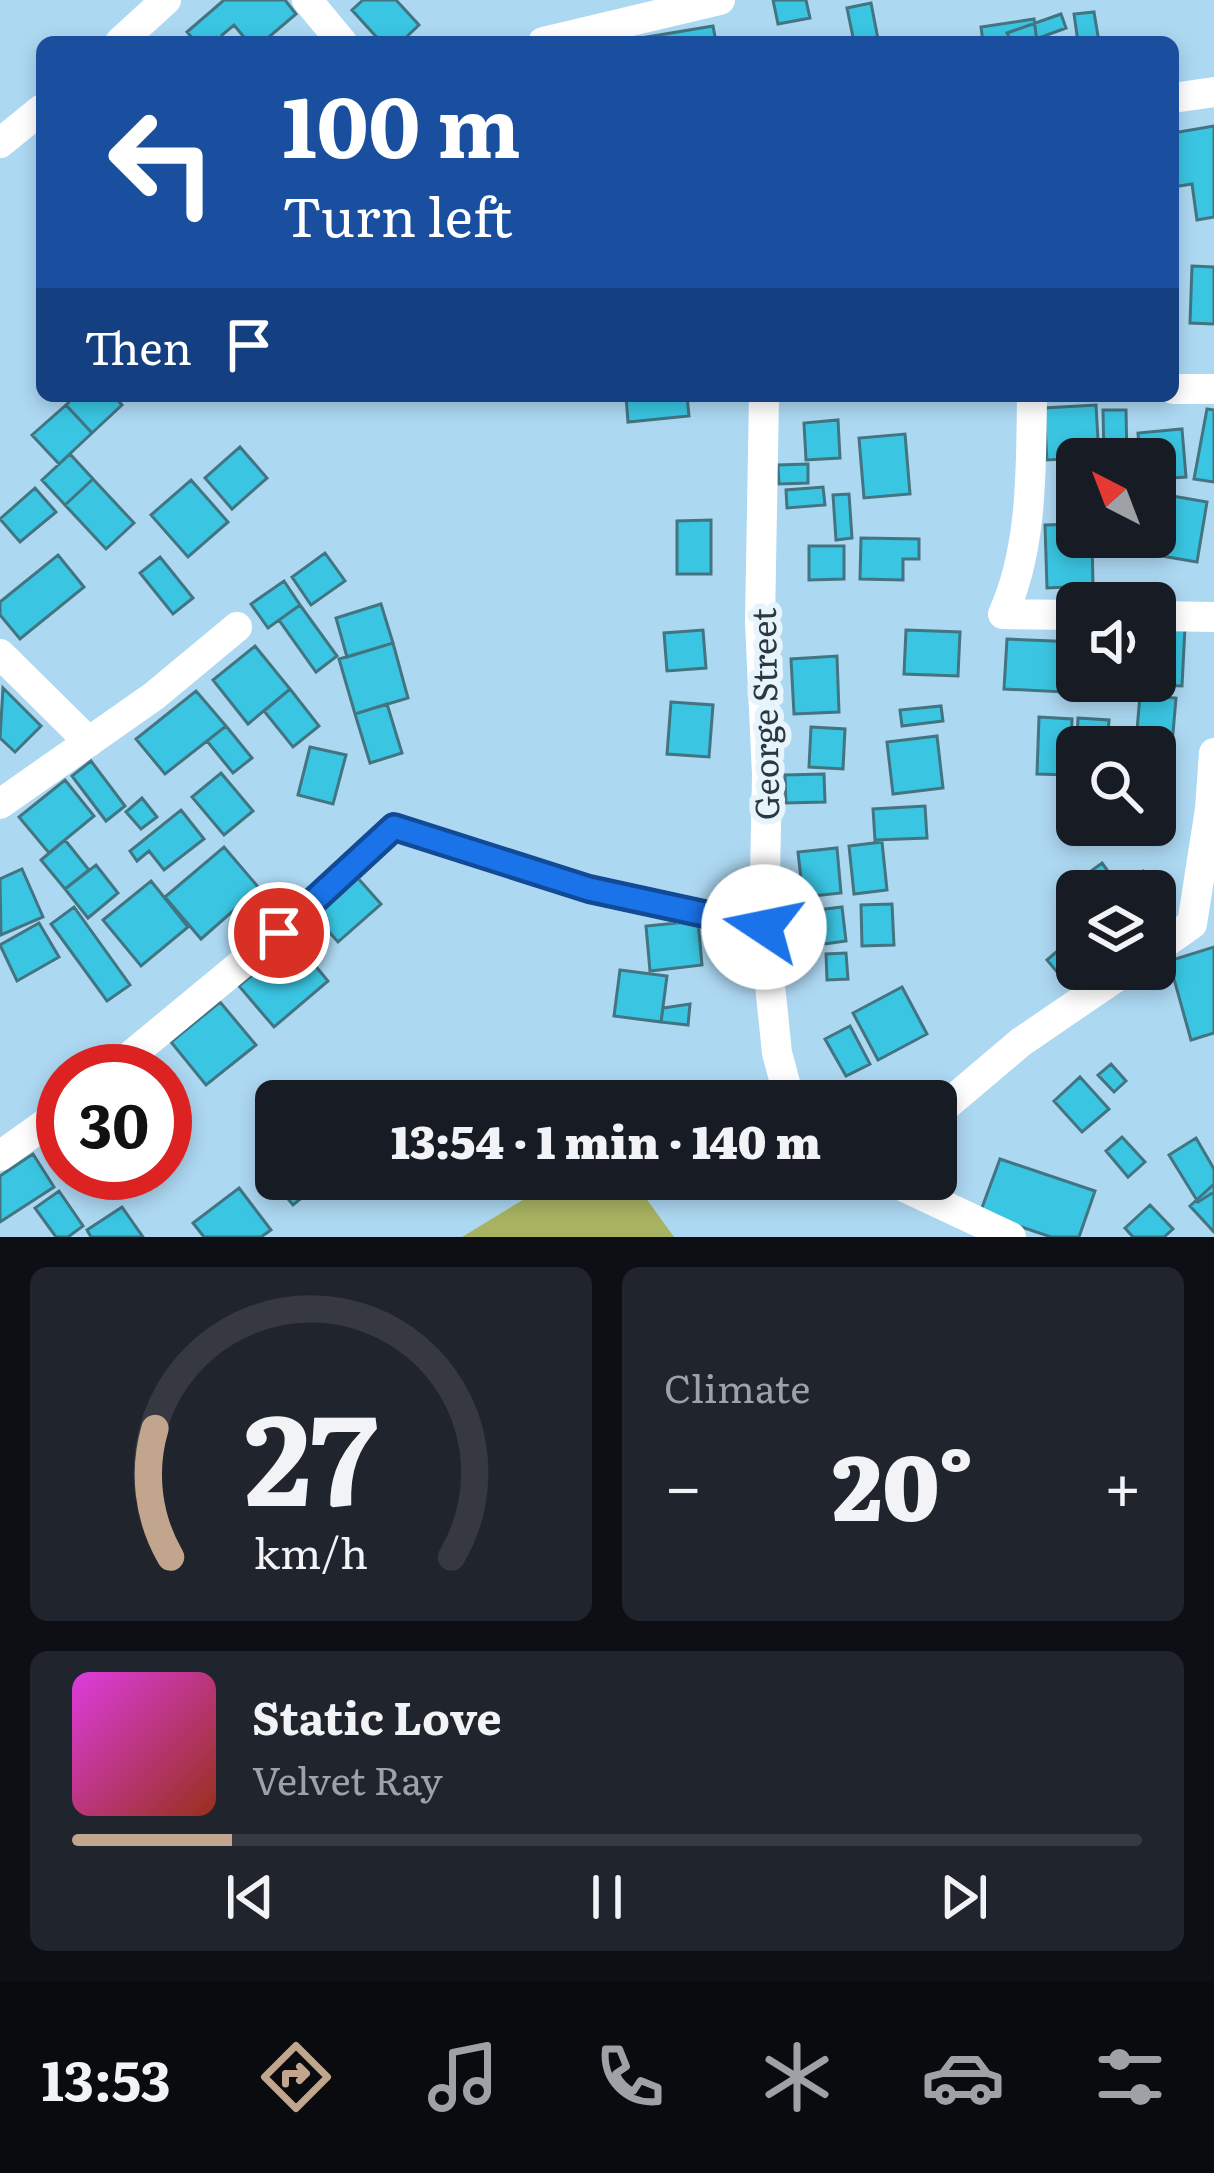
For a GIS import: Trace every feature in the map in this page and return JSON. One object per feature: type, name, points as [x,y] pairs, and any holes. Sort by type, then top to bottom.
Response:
[{"type":"street","points":[[127,36],[166,0]]},
{"type":"street","points":[[307,0],[337,36]]},
{"type":"street","points":[[568,36],[720,0]]},
{"type":"street","points":[[1179,97],[1214,92]]},
{"type":"street","points":[[0,143],[36,114]]},
{"type":"street","points":[[1179,389],[1214,389]]},
{"type":"street","name":"George Street","points":[[764,402],[760,622],[767,775],[764,927],[777,1053],[784,1080]]},
{"type":"street","points":[[1032,402],[1031,477],[1016,580],[1003,614],[1056,615]]},
{"type":"street","points":[[1176,616],[1214,617]]},
{"type":"street","points":[[0,804],[154,696],[238,627]]},
{"type":"street","points":[[0,654],[89,742]]},
{"type":"street","points":[[1176,940],[1203,926],[1214,753]]},
{"type":"street","points":[[145,1044],[279,933],[394,827],[589,889],[764,927]]},
{"type":"street","points":[[957,1096],[1022,1042],[1098,990]]},
{"type":"street","points":[[0,1156],[36,1130]]},
{"type":"street","points":[[932,1200],[1011,1237]]},
{"type":"green space","points":[[523,1200],[647,1200],[674,1237],[462,1237]]},
{"type":"building","points":[[224,0],[285,0],[296,14],[270,36],[243,36],[234,25],[223,36],[187,32]]},
{"type":"building","points":[[363,0],[396,0],[419,25],[407,36],[376,36],[352,10]]},
{"type":"building","points":[[773,0],[806,0],[810,18],[778,24]]},
{"type":"building","points":[[871,3],[877,36],[853,36],[847,8]]},
{"type":"building","points":[[1094,12],[1098,36],[1077,36],[1074,14]]},
{"type":"building","points":[[1061,14],[1066,28],[1044,36],[1007,33]]},
{"type":"building","points":[[1034,19],[1036,36],[982,36],[981,27]]},
{"type":"building","points":[[713,26],[715,36],[653,36]]},
{"type":"building","points":[[1214,126],[1214,217],[1197,220],[1192,184],[1179,186],[1179,132]]},
{"type":"building","points":[[1192,266],[1214,267],[1214,324],[1190,323]]},
{"type":"building","points":[[119,402],[122,405],[92,433],[66,405]]},
{"type":"building","points":[[626,402],[688,402],[689,416],[628,422]]},
{"type":"building","points":[[66,405],[92,433],[59,464],[32,435]]},
{"type":"building","points":[[1096,405],[1098,438],[1056,438],[1056,459],[1047,460],[1044,408]]},
{"type":"building","points":[[1207,409],[1214,410],[1214,482],[1194,479]]},
{"type":"building","points":[[1103,410],[1126,410],[1127,438],[1104,438]]},
{"type":"building","points":[[838,420],[840,458],[806,460],[804,423]]},
{"type":"building","points":[[1182,429],[1186,477],[1176,478],[1176,438],[1138,438],[1138,433]]},
{"type":"building","points":[[905,434],[910,494],[864,498],[859,438]]},
{"type":"building","points":[[240,447],[267,478],[232,509],[205,478]]},
{"type":"building","points":[[70,454],[93,479],[65,505],[42,480]]},
{"type":"building","points":[[808,464],[808,483],[779,484],[778,465]]},
{"type":"building","points":[[93,479],[134,523],[106,549],[65,505]]},
{"type":"building","points":[[191,480],[228,522],[188,557],[151,515]]},
{"type":"building","points":[[823,487],[825,505],[787,508],[786,490]]},
{"type":"building","points":[[35,488],[56,512],[20,542],[0,519]]},
{"type":"building","points":[[849,494],[852,538],[836,540],[833,495]]},
{"type":"building","points":[[1176,497],[1207,502],[1197,562],[1173,558]]},
{"type":"building","points":[[711,520],[711,574],[677,574],[677,521]]},
{"type":"building","points":[[1045,525],[1056,525],[1056,558],[1092,558],[1093,582],[1056,582],[1056,588],[1047,588]]},
{"type":"building","points":[[861,538],[919,539],[919,559],[903,559],[903,580],[860,579]]},
{"type":"building","points":[[809,546],[844,546],[844,579],[809,580]]},
{"type":"building","points":[[325,553],[345,581],[311,605],[292,577]]},
{"type":"building","points":[[58,555],[84,587],[20,639],[0,615],[0,602]]},
{"type":"building","points":[[160,557],[193,598],[173,614],[140,573]]},
{"type":"building","points":[[284,581],[300,605],[268,628],[251,604]]},
{"type":"building","points":[[381,604],[393,643],[347,657],[336,618]]},
{"type":"building","points":[[300,605],[337,656],[316,672],[279,620]]},
{"type":"building","points":[[1176,626],[1185,627],[1182,686],[1176,686]]},
{"type":"building","points":[[703,630],[706,668],[667,671],[664,633]]},
{"type":"building","points":[[906,630],[960,632],[958,676],[904,674]]},
{"type":"building","points":[[1007,639],[1056,641],[1056,692],[1004,689]]},
{"type":"building","points":[[393,643],[408,698],[355,714],[339,659]]},
{"type":"building","points":[[255,646],[290,689],[248,724],[213,680]]},
{"type":"building","points":[[837,656],[839,712],[794,714],[791,659]]},
{"type":"building","points":[[3,688],[41,726],[15,752],[0,738]]},
{"type":"building","points":[[290,689],[319,726],[293,747],[264,711]]},
{"type":"building","points":[[196,691],[226,726],[165,774],[136,739]]},
{"type":"building","points":[[671,702],[713,705],[709,757],[667,754]]},
{"type":"building","points":[[1139,702],[1176,702],[1174,726],[1137,726]]},
{"type":"building","points":[[387,704],[402,753],[370,763],[355,714]]},
{"type":"building","points":[[941,706],[943,721],[902,726],[900,710]]},
{"type":"building","points":[[1039,717],[1072,719],[1072,726],[1056,726],[1056,775],[1037,774]]},
{"type":"building","points":[[1078,718],[1109,720],[1109,726],[1078,726]]},
{"type":"building","points":[[226,726],[252,758],[233,773],[207,741]]},
{"type":"building","points":[[811,727],[845,729],[843,769],[809,767]]},
{"type":"building","points":[[937,736],[943,788],[893,794],[887,742]]},
{"type":"building","points":[[310,747],[346,755],[333,804],[298,795]]},
{"type":"building","points":[[91,761],[125,806],[106,821],[72,776]]},
{"type":"building","points":[[221,773],[253,811],[224,835],[192,797]]},
{"type":"building","points":[[824,774],[825,802],[786,803],[785,775]]},
{"type":"building","points":[[65,780],[94,816],[49,853],[19,817]]},
{"type":"building","points":[[142,798],[157,817],[141,829],[126,812]]},
{"type":"building","points":[[925,806],[927,838],[875,840],[873,809]]},
{"type":"building","points":[[181,810],[204,839],[164,870],[149,851],[137,861],[130,851]]},
{"type":"building","points":[[65,840],[89,870],[65,889],[41,860]]},
{"type":"building","points":[[882,842],[887,890],[854,894],[849,846]]},
{"type":"building","points":[[224,847],[259,888],[201,939],[165,897]]},
{"type":"building","points":[[837,848],[841,893],[803,897],[798,852]]},
{"type":"building","points":[[96,865],[118,893],[88,918],[65,889]]},
{"type":"building","points":[[22,869],[43,917],[1,935],[0,879]]},
{"type":"building","points":[[356,876],[381,904],[338,942],[313,914]]},
{"type":"building","points":[[151,881],[188,927],[141,966],[103,920]]},
{"type":"building","points":[[892,904],[894,945],[862,946],[861,905]]},
{"type":"building","points":[[74,907],[130,985],[107,1001],[51,924]]},
{"type":"building","points":[[842,907],[846,941],[788,949],[784,914]]},
{"type":"building","points":[[698,921],[702,965],[650,971],[646,926]]},
{"type":"building","points":[[39,923],[59,957],[17,981],[0,945]]},
{"type":"building","points":[[294,940],[328,981],[274,1027],[239,986]]},
{"type":"building","points":[[1214,947],[1214,1033],[1191,1040],[1176,986],[1176,959]]},
{"type":"building","points":[[846,953],[848,979],[827,980],[826,954]]},
{"type":"building","points":[[620,970],[667,976],[661,1022],[614,1016]]},
{"type":"building","points":[[902,987],[927,1034],[878,1060],[853,1013]]},
{"type":"building","points":[[220,1002],[256,1045],[206,1085],[192,1068],[192,1044],[171,1042]]},
{"type":"building","points":[[690,1004],[688,1025],[661,1022],[663,1008]]},
{"type":"building","points":[[850,1026],[870,1064],[846,1076],[825,1039]]},
{"type":"building","points":[[1111,1064],[1126,1081],[1114,1092],[1098,1075]]},
{"type":"building","points":[[1080,1077],[1109,1109],[1082,1132],[1054,1101]]},
{"type":"building","points":[[1122,1137],[1145,1162],[1128,1177],[1106,1151]]},
{"type":"building","points":[[1196,1138],[1214,1169],[1214,1192],[1198,1202],[1169,1155]]},
{"type":"building","points":[[33,1154],[36,1159],[36,1199],[0,1222],[0,1176]]},
{"type":"building","points":[[1000,1159],[1095,1191],[1079,1237],[1051,1237],[980,1213]]},
{"type":"building","points":[[1214,1184],[1214,1232],[1190,1206]]},
{"type":"building","points":[[239,1188],[271,1230],[261,1237],[204,1237],[193,1223]]},
{"type":"building","points":[[46,1200],[65,1200],[83,1226],[68,1237],[56,1237],[35,1208]]},
{"type":"building","points":[[1150,1205],[1173,1229],[1164,1237],[1133,1237],[1125,1228]]},
{"type":"building","points":[[122,1207],[143,1237],[91,1237],[87,1230]]},
{"type":"route","points":[[279,933],[394,827],[589,889],[764,927]]}]
